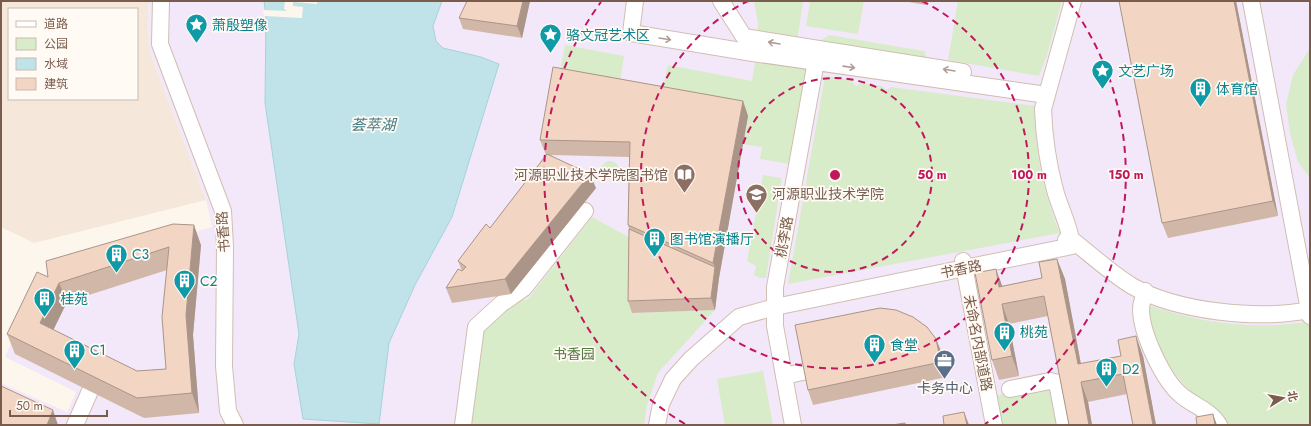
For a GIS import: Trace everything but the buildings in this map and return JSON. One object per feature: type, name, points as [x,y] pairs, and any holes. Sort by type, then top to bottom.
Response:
[{"type":"street","name":"书香路","points":[[161,1],[160,44],[223,211],[225,247],[224,366],[228,411],[235,425]]},
{"type":"street","name":"书香路","points":[[169,1],[169,44],[231,210],[233,245],[230,365],[235,409],[243,425]]},
{"type":"street","points":[[635,1],[631,33],[820,56],[1046,90]]},
{"type":"street","points":[[721,1],[744,37],[820,56]]},
{"type":"street","points":[[1046,90],[1068,1]]},
{"type":"street","points":[[1073,1],[1039,109],[1039,128],[1049,190],[1057,216],[1069,243],[1129,292],[1144,295],[1182,311],[1248,320],[1283,320],[1310,314],[1251,1]]},
{"type":"street","name":"桃李路","points":[[800,425],[794,374],[775,287],[820,56]]},
{"type":"street","points":[[463,425],[476,327],[501,304],[524,288],[585,211]]},
{"type":"street","name":"书香路","points":[[653,425],[656,401],[670,377],[688,353],[736,311],[1069,243]]},
{"type":"street","name":"未命名内部道路","points":[[961,265],[989,425]]},
{"type":"street","name":"未命名内部道路","points":[[961,265],[994,425]]},
{"type":"street","points":[[1144,295],[1141,310],[1148,340],[1168,380],[1181,395],[1199,406],[1220,425]]},
{"type":"street","name":"书香路","points":[[657,425],[661,404],[674,379],[691,359],[739,317],[778,303]]},
{"type":"street","name":"桃李路","points":[[793,425],[794,374]]},
{"type":"street","points":[[1010,389],[1050,381],[1055,382],[1058,388],[1065,425]]},
{"type":"street","points":[[75,424],[90,391]]},
{"type":"shaded area","points":[[1,1],[148,1],[149,50],[206,200],[34,243],[1,227]]},
{"type":"shaded area","name":"河源职业技术学院","points":[[148,1],[1310,1],[1310,425],[1,425],[1,383],[67,412],[76,392],[5,357],[40,276],[212,227],[206,200],[149,50]]},
{"type":"green space","points":[[754,1],[803,1],[797,42],[758,36],[758,23]]},
{"type":"green space","points":[[810,1],[864,1],[858,34],[806,26]]},
{"type":"green space","points":[[958,1],[1062,1],[1047,55],[1039,76],[948,60]]},
{"type":"green space","points":[[829,35],[924,51],[927,59],[822,45],[822,40]]},
{"type":"green space","points":[[565,45],[624,56],[618,93],[558,82]]},
{"type":"green space","points":[[1310,48],[1310,178],[1298,162],[1290,134],[1286,104],[1293,75]]},
{"type":"green space","points":[[756,57],[807,64],[789,164],[760,159],[762,147],[743,144],[748,116],[660,100],[668,65],[752,81]]},
{"type":"green space","points":[[825,76],[852,80],[856,86],[861,83],[882,86],[886,90],[891,87],[1035,106],[1036,137],[1041,171],[1049,204],[1060,233],[788,284]]},
{"type":"green space","points":[[610,161],[616,164],[619,170],[616,176],[610,179],[604,176],[601,170],[604,164]]},
{"type":"green space","points":[[763,175],[782,178],[766,278],[760,278],[754,275],[756,266],[747,261]]},
{"type":"green space","name":"书香园","points":[[592,217],[634,240],[632,313],[715,310],[658,373],[647,405],[644,425],[468,425],[481,334],[513,302],[528,299]]},
{"type":"green space","points":[[1148,305],[1208,321],[1228,324],[1270,325],[1310,321],[1310,425],[1227,425],[1186,387],[1165,359],[1157,343],[1151,325]]},
{"type":"green space","points":[[763,371],[773,425],[725,425],[717,379]]},
{"type":"green space","points":[[1051,385],[1059,425],[1000,425],[994,396]]},
{"type":"water","name":"荟萃湖","points":[[264,1],[442,1],[433,26],[436,41],[443,48],[481,57],[499,64],[452,217],[415,285],[389,343],[379,424],[303,419],[294,364],[299,334],[265,103],[266,16]]},
{"type":"pier","points":[[285,1],[317,1],[317,4],[293,2],[293,6],[303,7],[302,18],[264,16],[263,10],[287,11],[284,9]]},
{"type":"place","name":"萧殷塑像","points":[[196,44]]},
{"type":"place","name":"骆文冠艺术区","points":[[551,54]]},
{"type":"place","name":"文艺广场","points":[[1103,90]]},
{"type":"place","name":"体育馆","points":[[1200,108]]},
{"type":"place","name":"河源职业技术学院图书馆","points":[[684,194]]},
{"type":"place","name":"河源职业技术学院","points":[[757,214]]},
{"type":"place","name":"图书馆演播厅","points":[[655,258]]},
{"type":"place","name":"C3","points":[[116,274]]},
{"type":"place","name":"C2","points":[[185,300]]},
{"type":"place","name":"桂苑","points":[[45,318]]},
{"type":"place","name":"桃苑","points":[[1004,352]]},
{"type":"place","name":"食堂","points":[[875,364]]},
{"type":"place","name":"C1","points":[[74,370]]},
{"type":"place","name":"卡务中心","points":[[945,380]]},
{"type":"place","name":"D2","points":[[1107,388]]}]
